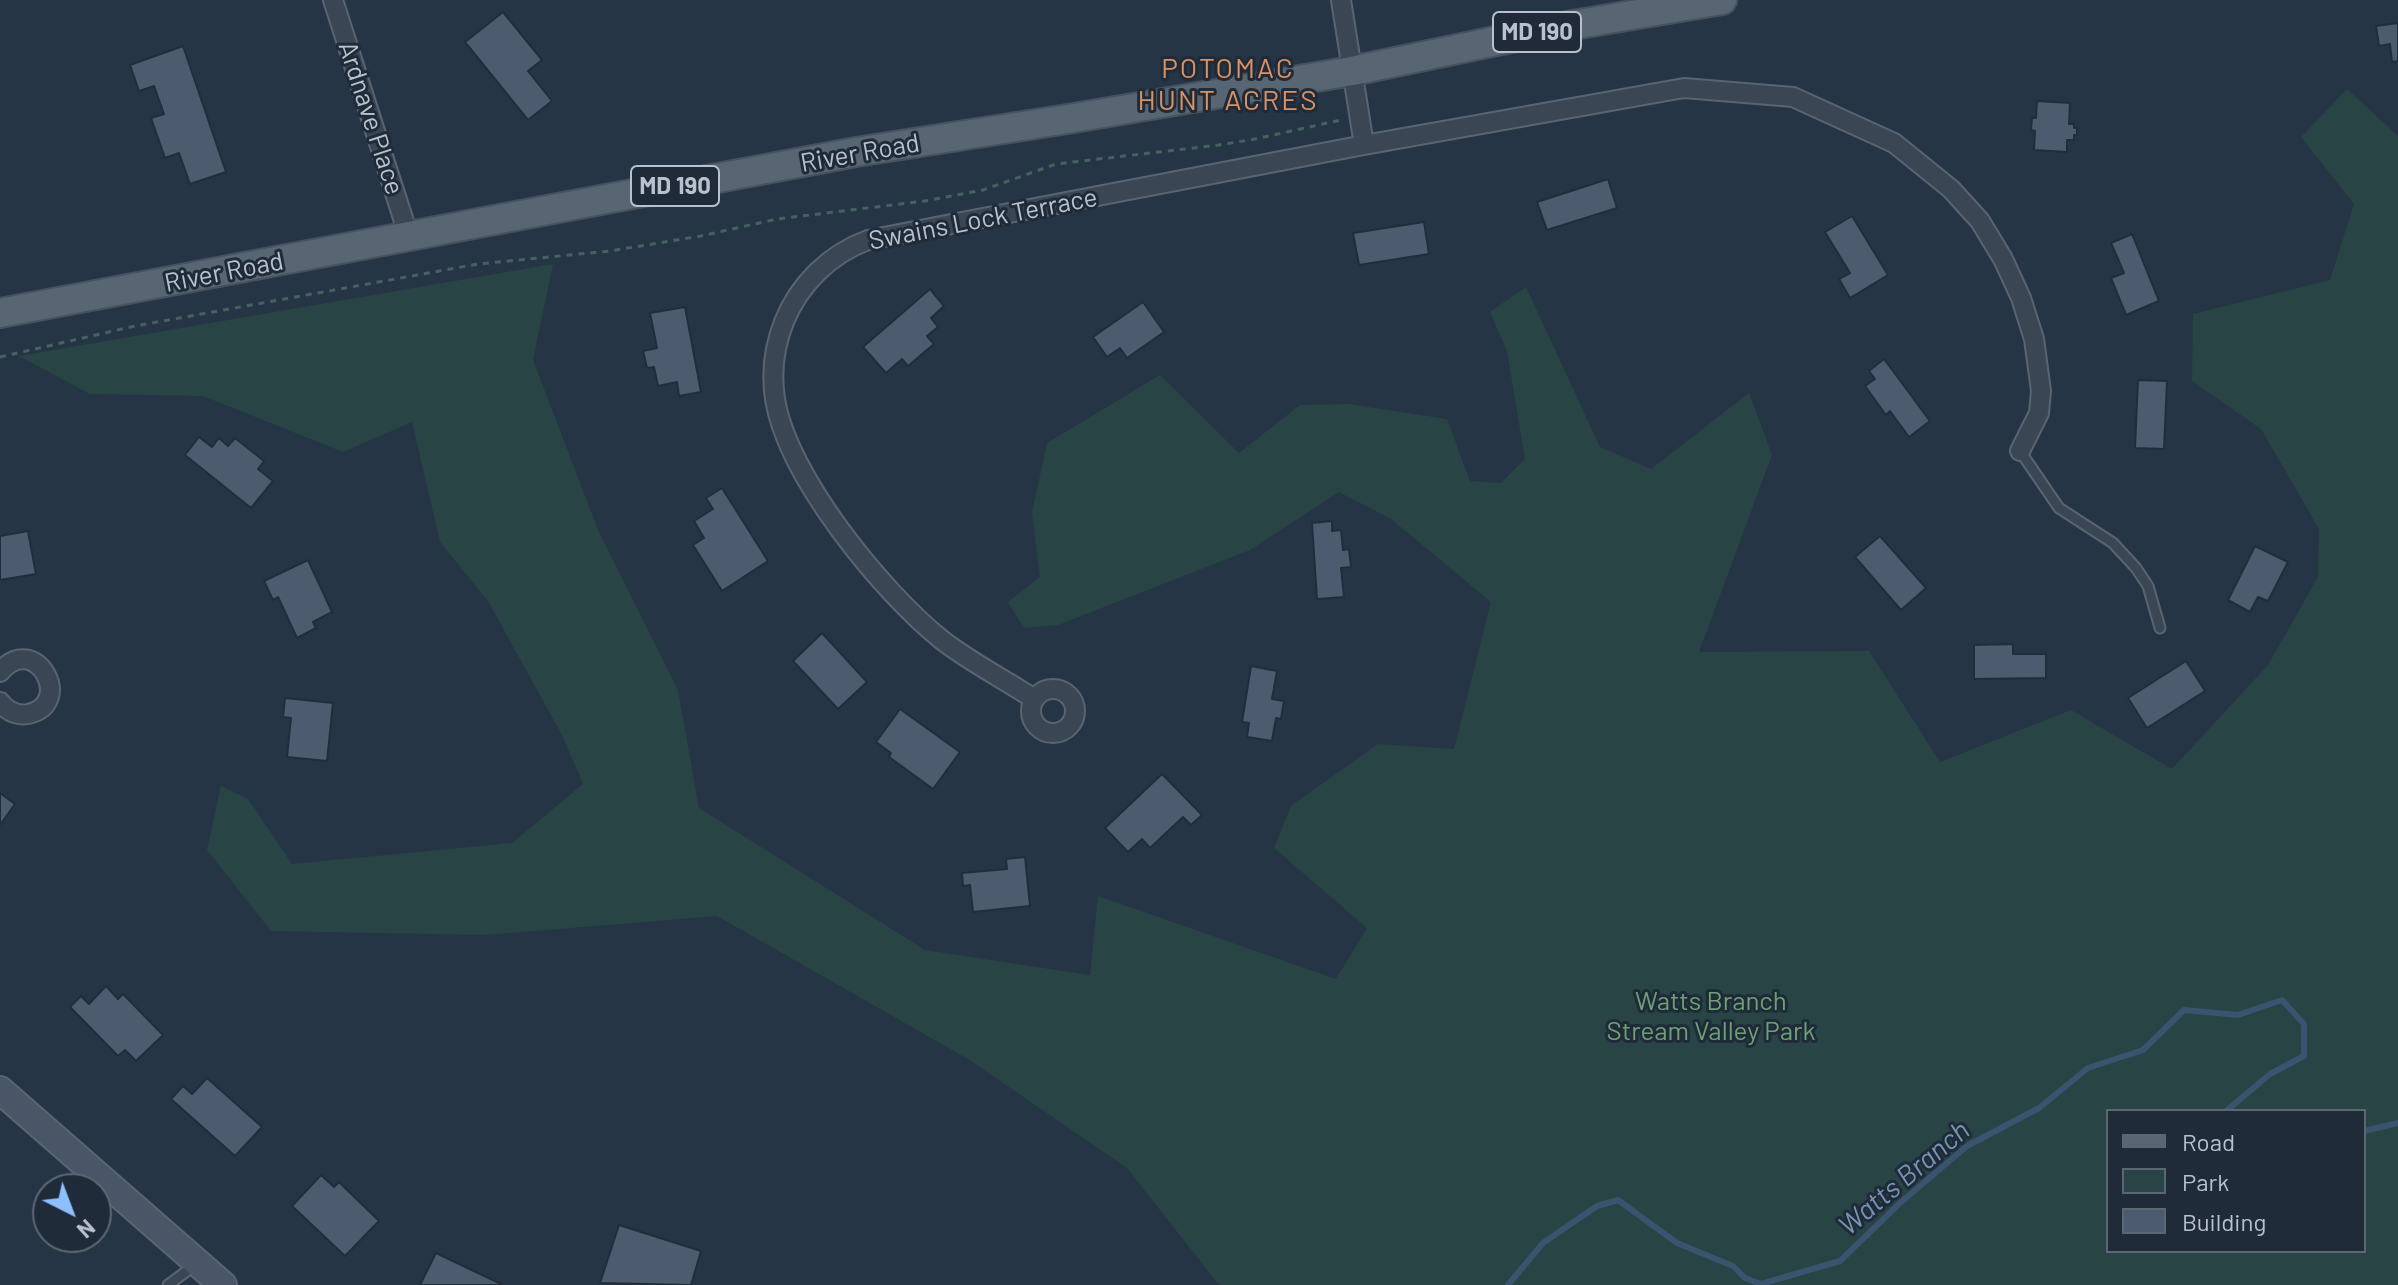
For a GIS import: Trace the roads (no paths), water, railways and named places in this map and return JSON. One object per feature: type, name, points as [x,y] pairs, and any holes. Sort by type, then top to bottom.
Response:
[{"type":"main road","name":"River Road","points":[[0,313],[856,152],[1352,71],[1573,25],[1722,0]]},
{"type":"main road","points":[[0,1090],[223,1285]]},
{"type":"street","name":"Ardnave Place","points":[[333,0],[409,237]]},
{"type":"street","points":[[1341,0],[1364,145]]},
{"type":"street","name":"Swains Lock Terrace","points":[[1034,699],[942,640],[899,599],[842,534],[809,481],[785,433],[775,400],[773,366],[778,338],[792,303],[812,278],[849,247],[868,240],[1364,145],[1684,88],[1793,97],[1894,143],[1951,189],[1980,221],[2003,259],[2021,298],[2034,339],[2041,391],[2039,413],[2020,451]]},
{"type":"street","points":[[0,672],[9,663],[26,660],[41,667],[50,683],[46,701],[32,713],[13,713],[0,702]]},
{"type":"lane","points":[[2020,451],[2059,508],[2113,543],[2136,568],[2148,586],[2160,628]]},
{"type":"lane","points":[[168,1285],[198,1263]]},
{"type":"waterway","name":"Watts Branch","points":[[1508,1285],[1543,1243],[1597,1206],[1618,1200],[1677,1243],[1733,1266],[1745,1278],[1761,1284],[1840,1261],[1900,1203],[1967,1146],[2039,1108],[2088,1068],[2143,1050],[2184,1010],[2238,1015],[2282,1000],[2304,1024],[2304,1056],[2270,1074],[2228,1109]]},
{"type":"waterway","name":"Watts Branch","points":[[2366,1131],[2398,1123]]},
{"type":"district","name":"POTOMAC HUNT ACRES","points":[[1228,85]]},
{"type":"park label","name":"Watts Branch Stream Valley Park","points":[[1711,1016]]}]
